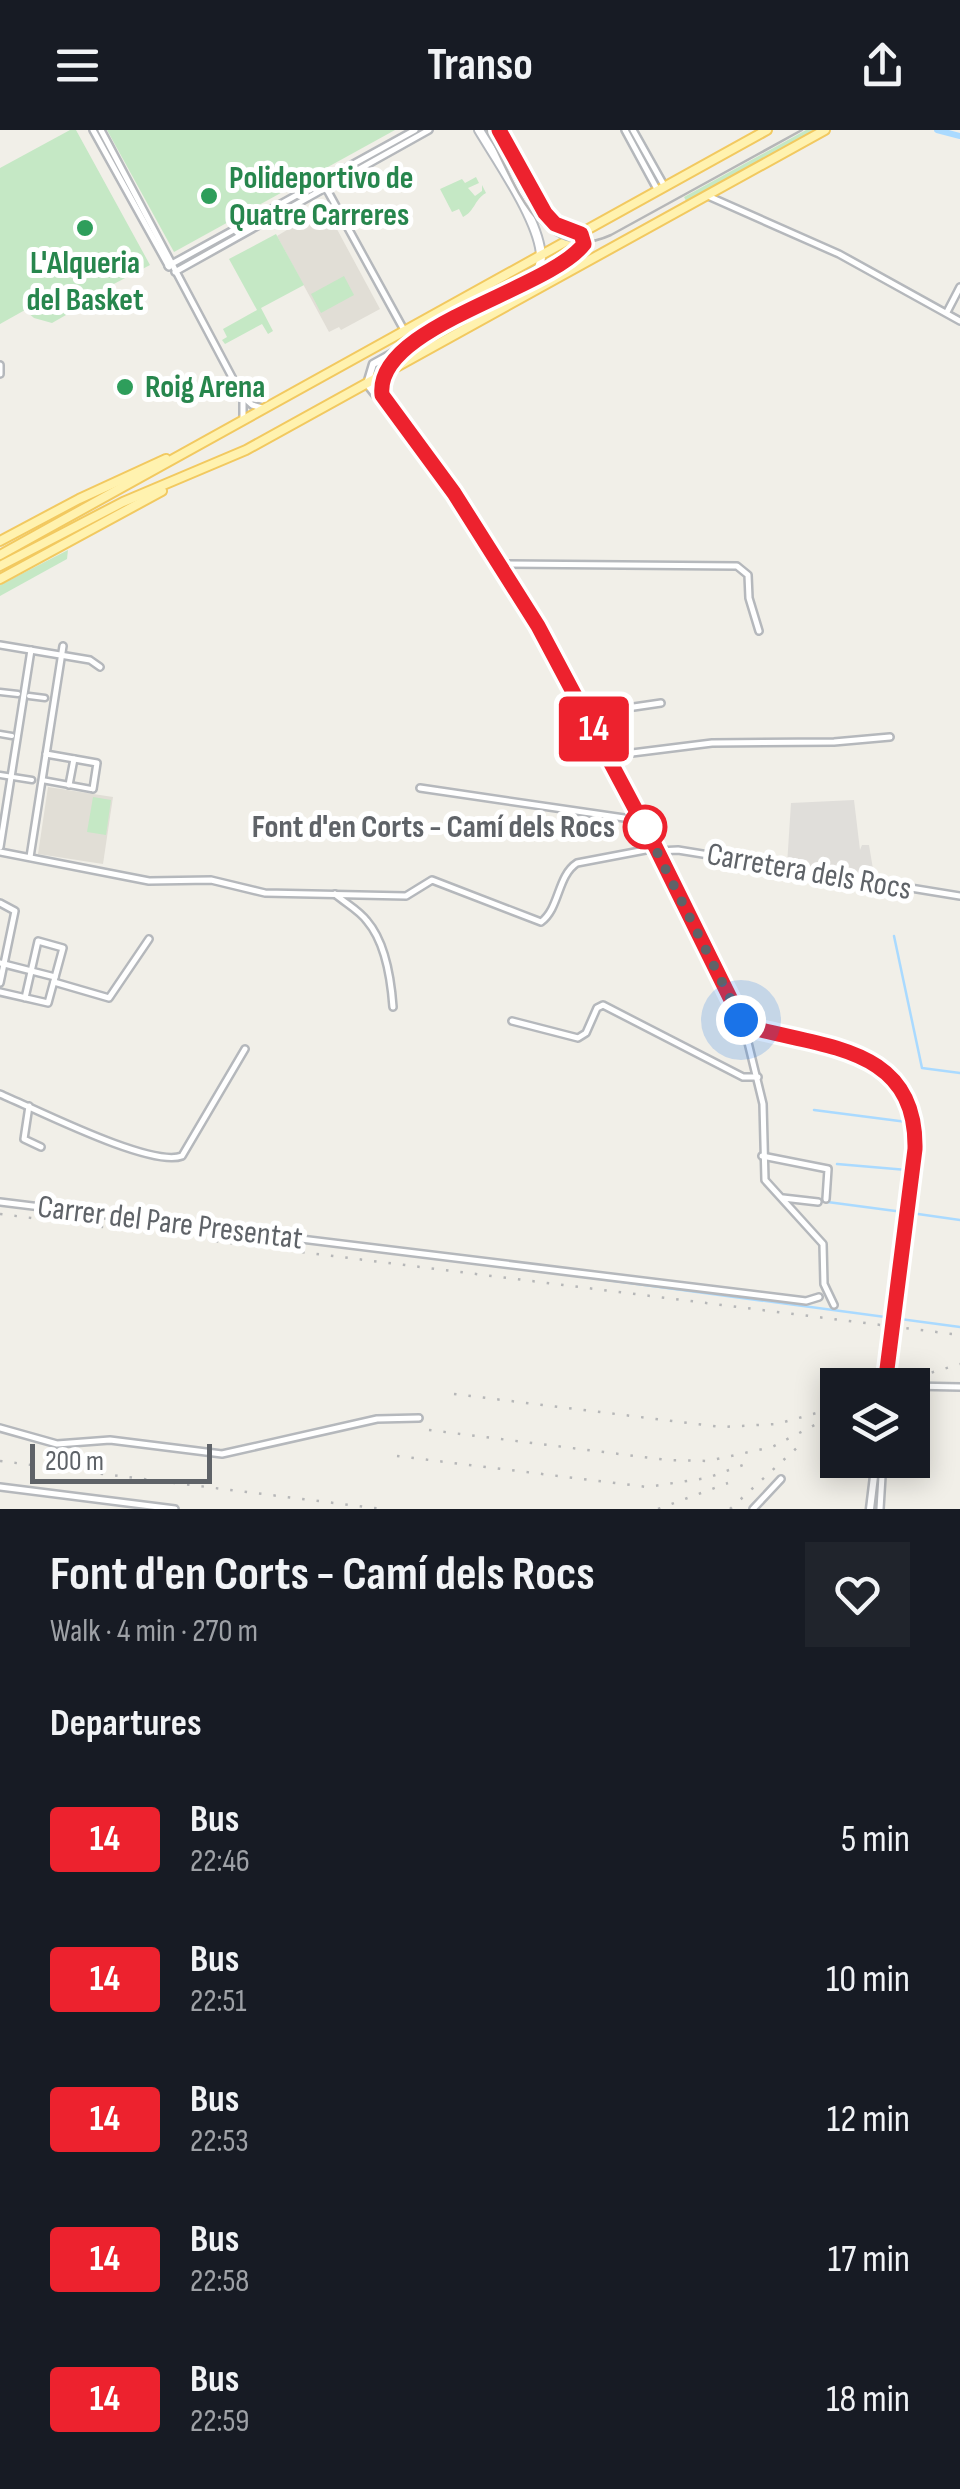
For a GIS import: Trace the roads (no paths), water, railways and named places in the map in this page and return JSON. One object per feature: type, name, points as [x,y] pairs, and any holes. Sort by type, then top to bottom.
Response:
[{"type":"main road","points":[[480,130],[530,218],[543,255],[533,274],[513,287]]},
{"type":"main road","points":[[499,130],[545,213],[555,224],[581,234]]},
{"type":"main road","points":[[0,555],[767,130]]},
{"type":"main road","points":[[0,566],[123,502],[246,450],[825,130]]},
{"type":"main road","points":[[1,539],[124,477],[180,456]]},
{"type":"main road","points":[[0,579],[192,475]]},
{"type":"street","points":[[92,130],[170,264]]},
{"type":"street","points":[[101,130],[242,396],[265,409]]},
{"type":"street","points":[[170,264],[415,130]]},
{"type":"street","points":[[174,272],[429,130]]},
{"type":"street","points":[[625,130],[661,188]]},
{"type":"street","points":[[634,130],[661,188]]},
{"type":"street","points":[[326,188],[406,332]]},
{"type":"street","points":[[707,196],[839,254],[960,321]]},
{"type":"street","points":[[581,234],[584,244],[576,252],[373,364],[367,384],[454,493],[538,626],[657,849],[743,1022],[758,1078],[765,1128],[765,1180],[823,1244],[824,1284],[834,1304]]},
{"type":"street","points":[[947,312],[960,286]]},
{"type":"street","points":[[394,416],[382,395],[384,374],[412,343]]},
{"type":"street","points":[[0,365],[0,374]]},
{"type":"street","points":[[242,396],[243,420]]},
{"type":"street","points":[[498,564],[737,566],[748,575],[758,632]]},
{"type":"street","points":[[0,646],[90,660],[100,666]]},
{"type":"street","points":[[30,857],[63,646]]},
{"type":"street","points":[[31,650],[3,809],[0,850],[149,881],[211,880],[265,893],[333,892],[372,927],[388,967],[394,1007]]},
{"type":"street","points":[[0,692],[18,694]]},
{"type":"street","points":[[29,696],[45,698]]},
{"type":"street","points":[[586,714],[661,702]]},
{"type":"street","points":[[0,734],[12,736]]},
{"type":"street","points":[[608,756],[712,744],[890,737]]},
{"type":"street","points":[[42,780],[93,789],[97,762],[46,754]]},
{"type":"street","points":[[70,785],[74,759]]},
{"type":"street","points":[[0,775],[32,780]]},
{"type":"street","points":[[420,788],[578,814],[631,819],[639,816]]},
{"type":"street","name":"Carretera dels Rocs","points":[[333,892],[409,896],[432,880],[541,922],[549,915],[570,868],[657,849],[960,896]]},
{"type":"street","points":[[0,903],[14,908],[0,982]]},
{"type":"street","points":[[2,964],[109,998],[149,939]]},
{"type":"street","points":[[0,992],[26,998],[48,1003],[63,948],[38,942],[26,998]]},
{"type":"street","points":[[512,1020],[578,1038],[586,1033],[597,1008],[603,1005],[743,1077],[758,1078]]},
{"type":"street","points":[[743,1022],[856,1053],[878,1065],[898,1082],[916,1125],[887,1368]]},
{"type":"street","points":[[0,1094],[145,1155],[176,1159],[182,1156],[245,1048]]},
{"type":"street","points":[[28,1106],[24,1139],[41,1147]]},
{"type":"street","points":[[762,1156],[828,1169],[826,1199]]},
{"type":"street","points":[[780,1198],[818,1202]]},
{"type":"street","name":"Carrer del Pare Presentat","points":[[0,1202],[806,1302],[819,1297]]},
{"type":"street","points":[[930,1386],[960,1387]]},
{"type":"street","points":[[0,1428],[57,1444],[110,1440],[222,1454],[377,1419],[419,1418]]},
{"type":"street","points":[[870,1509],[876,1478]]},
{"type":"street","points":[[879,1478],[880,1509]]},
{"type":"street","points":[[753,1509],[780,1480]]},
{"type":"street","points":[[0,1486],[175,1509]]},
{"type":"waterway","points":[[937,130],[960,136]]},
{"type":"waterway","points":[[894,936],[922,1068],[960,1073]]},
{"type":"waterway","points":[[814,1110],[907,1122]]},
{"type":"waterway","points":[[837,1164],[907,1170]]},
{"type":"waterway","points":[[820,1201],[903,1212]]},
{"type":"waterway","points":[[911,1213],[960,1220]]},
{"type":"waterway","points":[[570,1275],[960,1327]]},
{"type":"tram line","points":[[487,130],[532,213],[547,229],[565,239],[586,242],[611,235],[802,130]]},
{"type":"railway","points":[[0,1214],[960,1335]]},
{"type":"railway","points":[[930,1373],[960,1364]]},
{"type":"railway","points":[[454,1394],[721,1427],[777,1424],[820,1412]]},
{"type":"railway","points":[[429,1430],[667,1460],[708,1461],[772,1447],[820,1422]]},
{"type":"railway","points":[[730,1509],[801,1444]]},
{"type":"railway","points":[[397,1456],[647,1487],[707,1478],[743,1465]]},
{"type":"railway","points":[[0,1461],[382,1509]]},
{"type":"railway","points":[[658,1509],[728,1483]]},
{"type":"place","name":"Polideportivo de Quatre Carreres","points":[[209,196]]},
{"type":"place","name":"L'Alqueria del Basket","points":[[85,228]]},
{"type":"place","name":"Roig Arena","points":[[125,387]]},
{"type":"place","name":"Font d'en Corts - Camí dels Rocs","points":[[645,827]]}]
